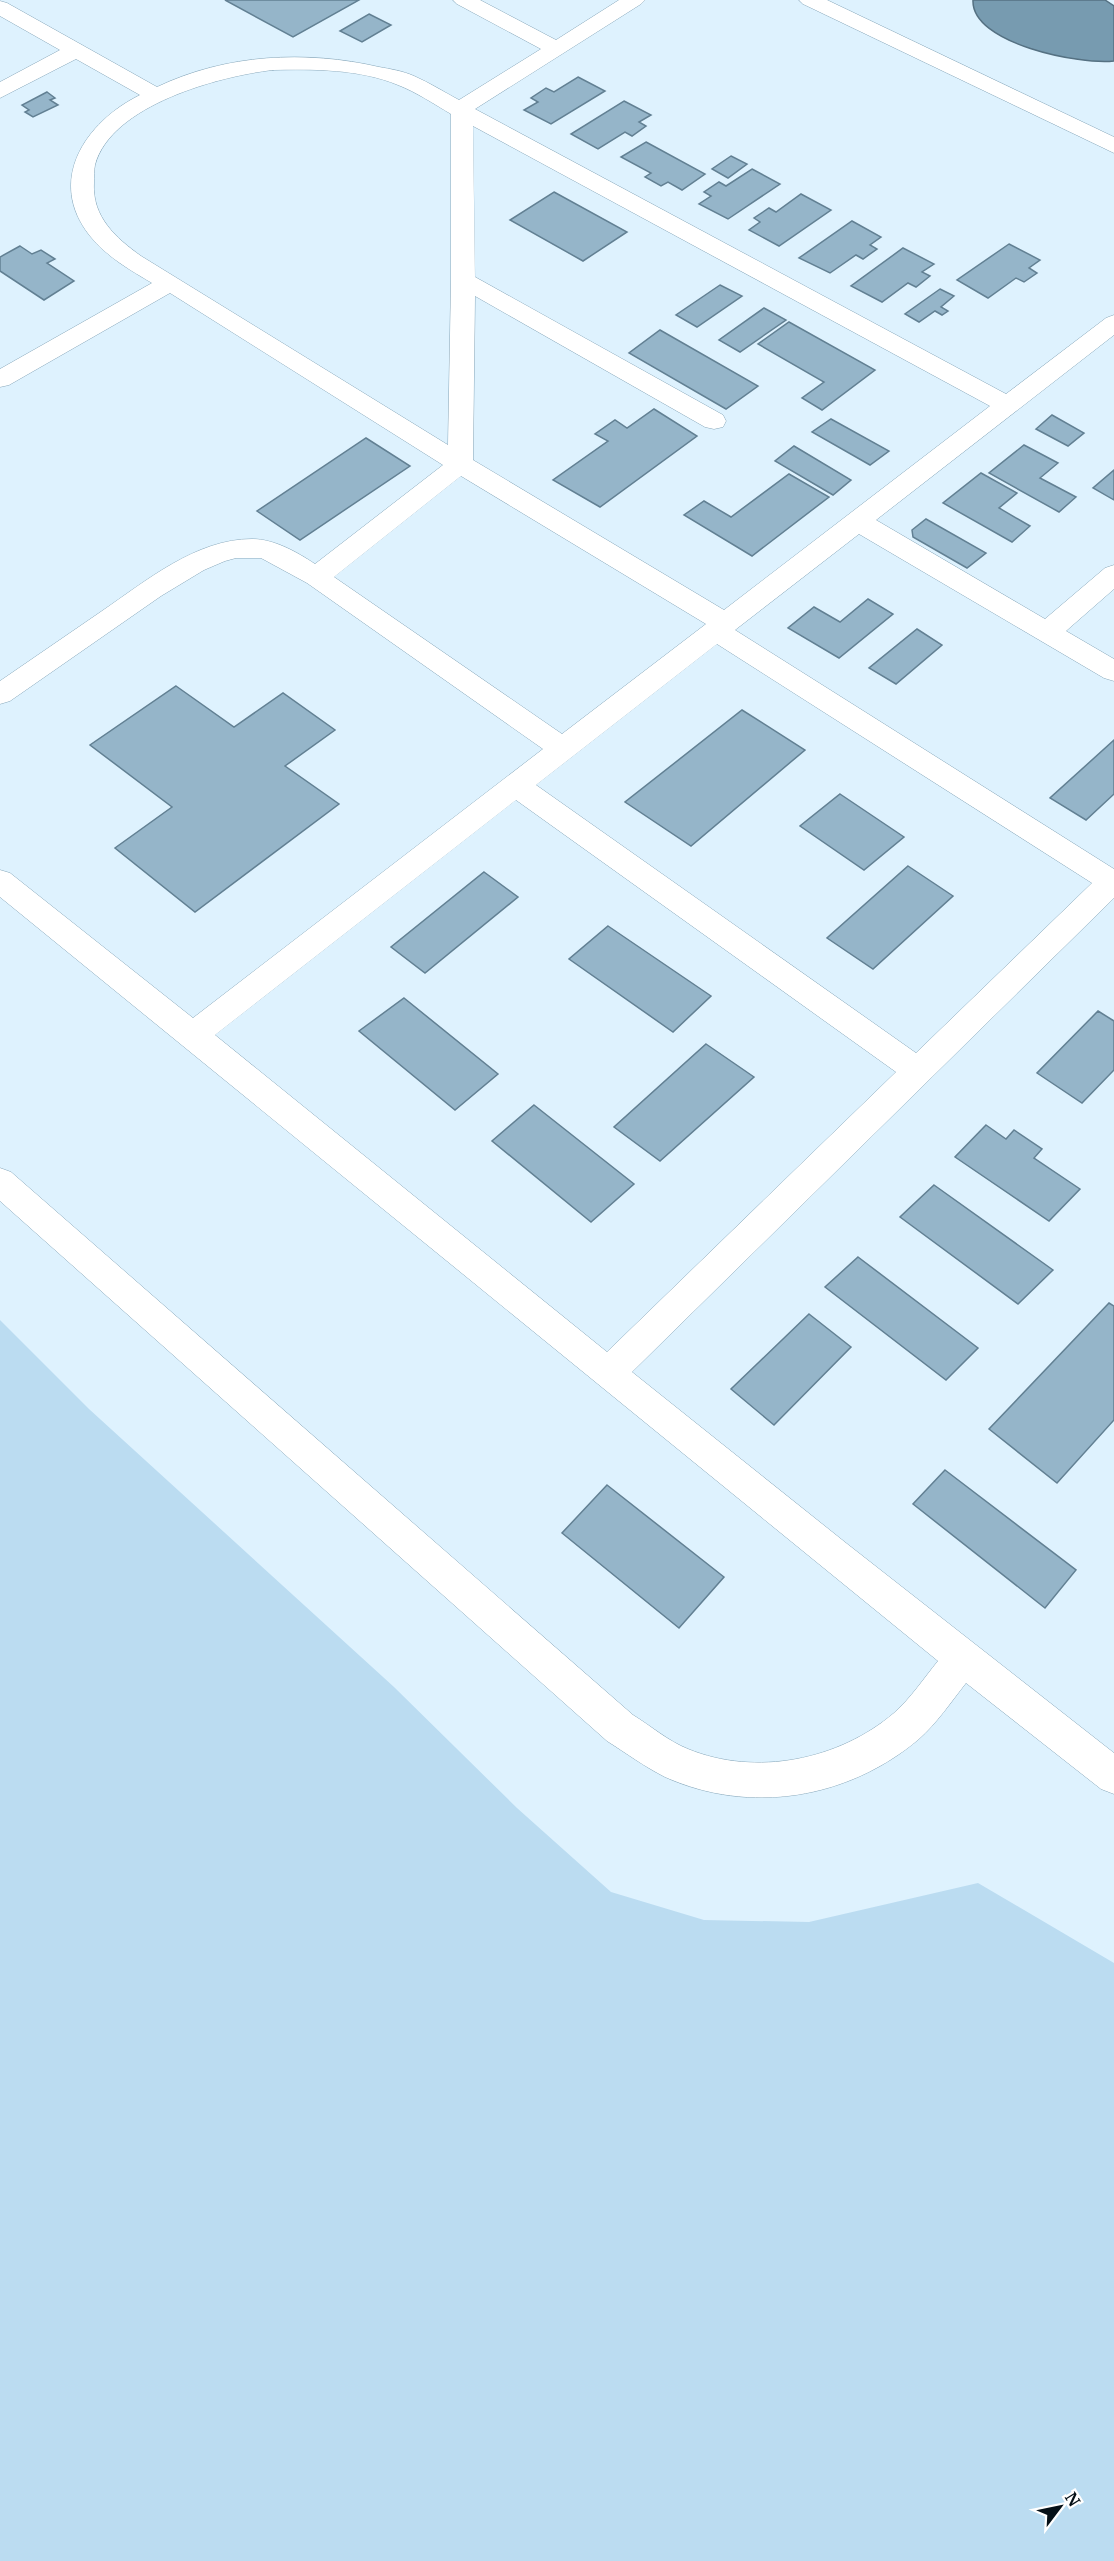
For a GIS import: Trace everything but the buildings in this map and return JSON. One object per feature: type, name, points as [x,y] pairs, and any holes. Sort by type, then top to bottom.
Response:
[{"type":"lane","points":[[464,0],[557,49]]},
{"type":"lane","points":[[462,108],[634,0]]},
{"type":"lane","points":[[810,0],[1114,146]]},
{"type":"lane","points":[[0,7],[157,96]]},
{"type":"lane","points":[[0,91],[75,51]]},
{"type":"lane","points":[[609,1372],[1113,881],[721,627],[133,262],[99,233],[85,207],[82,190],[86,163],[104,131],[125,113],[157,96],[197,80],[252,66],[321,62],[365,69],[405,80],[462,108],[1007,405]]},
{"type":"lane","points":[[460,464],[463,280],[462,108]]},
{"type":"lane","points":[[463,280],[714,421]]},
{"type":"lane","points":[[0,379],[170,283]]},
{"type":"lane","points":[[194,1034],[1113,325]]},
{"type":"lane","points":[[316,577],[460,464]]},
{"type":"lane","points":[[857,521],[1114,671]]},
{"type":"lane","points":[[0,694],[177,573],[220,553],[245,548],[269,551],[284,557],[316,577],[563,749]]},
{"type":"lane","points":[[1047,632],[1114,574]]},
{"type":"lane","points":[[515,785],[918,1071]]},
{"type":"lane","points":[[0,881],[194,1034],[962,1659],[1114,1776]]},
{"type":"lane","points":[[0,1181],[621,1728],[679,1764],[727,1778],[765,1781],[804,1777],[834,1769],[861,1758],[907,1725],[962,1659]]},
{"type":"shaded area","points":[[973,0],[1105,0],[1114,6],[1114,61],[1054,55],[1008,40],[990,29],[977,15]]},
{"type":"shaded area","points":[[0,1320],[89,1409],[394,1687],[517,1808],[611,1892],[704,1920],[809,1922],[978,1883],[1114,1963],[1114,2561],[0,2561]]}]
